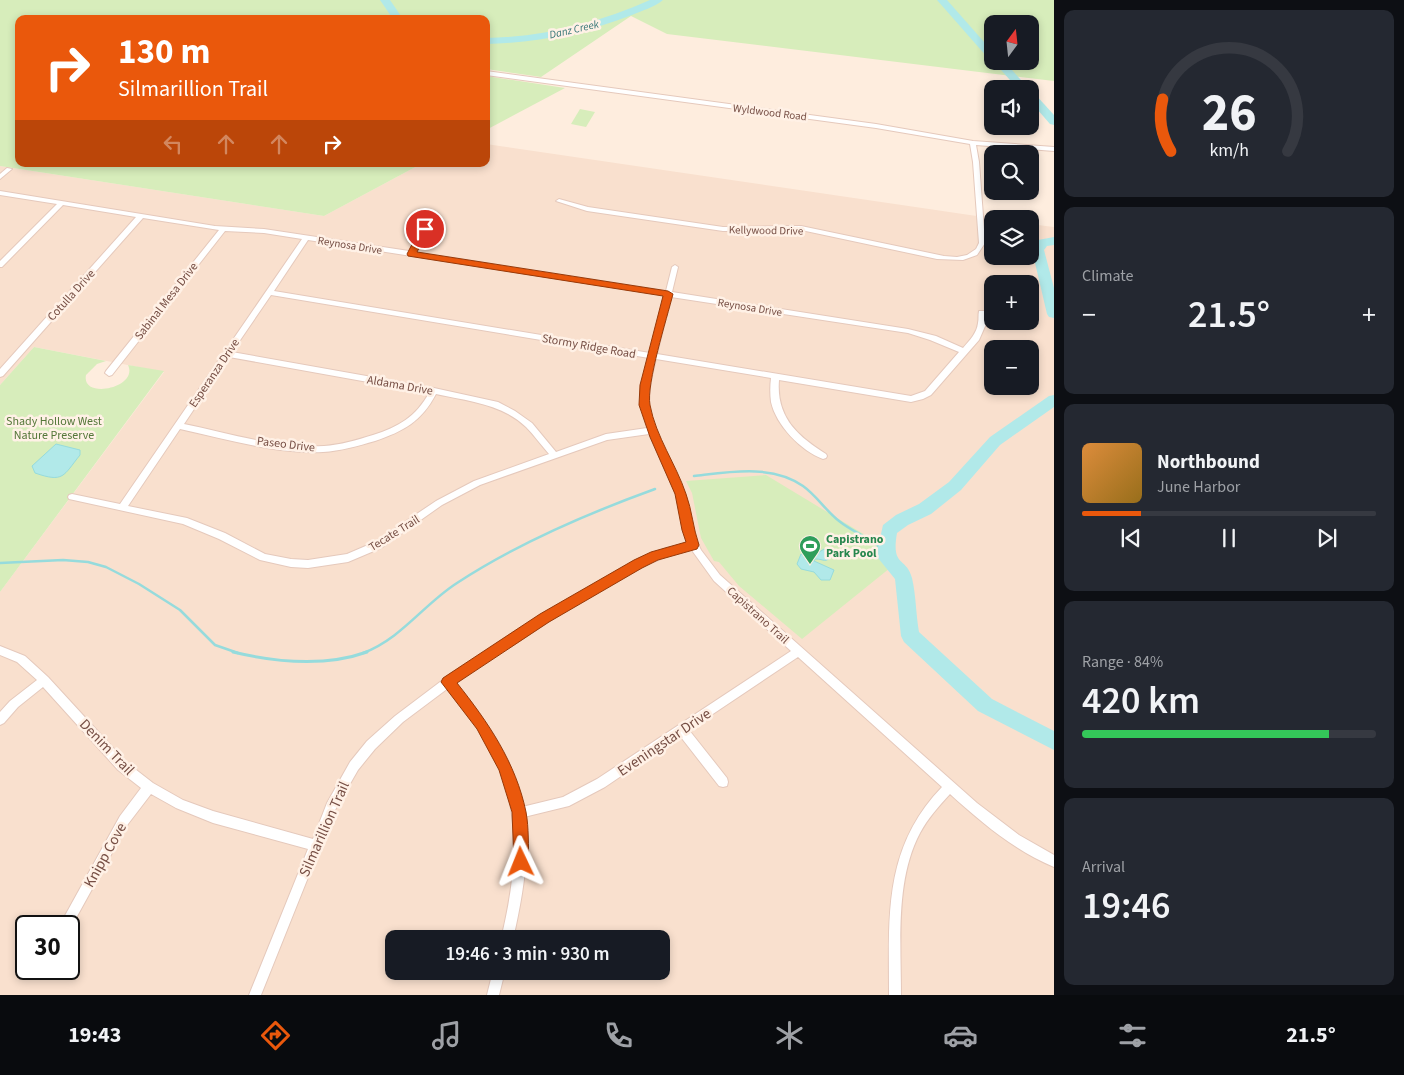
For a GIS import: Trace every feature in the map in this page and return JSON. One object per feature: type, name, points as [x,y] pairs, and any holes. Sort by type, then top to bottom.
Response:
[{"type":"street","name":"Wyldwood Road","points":[[490,74],[876,126],[973,143],[1054,149]]},
{"type":"street","name":"Kellywood Drive","points":[[559,201],[587,209],[733,230],[801,228],[937,257],[959,259],[972,256],[980,249],[982,244],[973,143]]},
{"type":"street","points":[[0,177],[9,169]]},
{"type":"street","name":"Reynosa Drive","points":[[0,194],[223,228],[258,230],[908,331],[933,338],[964,352]]},
{"type":"street","points":[[0,266],[62,204]]},
{"type":"street","name":"Cotulla Drive","points":[[0,374],[141,216]]},
{"type":"street","name":"Sabinal Mesa Drive","points":[[109,373],[223,228]]},
{"type":"street","points":[[411,254],[425,229]]},
{"type":"street","name":"Esperanza Drive","points":[[122,508],[306,238]]},
{"type":"street","name":"Capistrano Trail","points":[[675,267],[644,398],[646,412],[681,494],[687,530],[693,545],[717,578],[972,806],[1015,838],[1054,861]]},
{"type":"street","name":"Stormy Ridge Road","points":[[269,292],[775,377],[917,398],[928,392],[979,333],[982,313]]},
{"type":"street","name":"Aldama Drive","points":[[227,354],[480,400],[512,413],[536,431],[554,455]]},
{"type":"street","points":[[775,377],[774,398],[779,413],[809,448],[823,456]]},
{"type":"street","name":"Paseo Drive","points":[[178,426],[284,446],[309,449],[336,448],[365,441],[402,428],[424,410],[434,391]]},
{"type":"street","name":"Tecate Trail","points":[[72,497],[184,521],[222,536],[262,558],[308,564],[348,558],[365,551],[391,536],[439,503],[477,483],[606,438],[653,430]]},
{"type":"street","name":"Silmarillion Trail","points":[[255,995],[315,845],[342,784],[371,744],[399,719],[448,682],[544,618],[638,564],[662,553],[693,545]]},
{"type":"street","name":"Denim Trail","points":[[0,650],[20,659],[44,680],[122,766],[149,787],[180,804],[213,817],[315,845]]},
{"type":"street","name":"Eveningstar Drive","points":[[519,812],[547,807],[578,797],[799,651]]},
{"type":"street","points":[[0,720],[14,704],[44,680]]},
{"type":"street","points":[[448,682],[482,725],[493,743],[505,768],[519,812],[520,880],[509,930]]},
{"type":"street","points":[[682,730],[723,782]]},
{"type":"street","points":[[895,995],[896,898],[901,869],[908,846],[928,810],[950,786]]},
{"type":"street","name":"Knipp Cove","points":[[72,915],[124,820],[149,787]]},
{"type":"street","points":[[494,995],[497,980]]},
{"type":"shaded area","points":[[490,145],[984,217],[984,265],[1039,265],[1039,225],[1054,227],[1054,995],[0,995],[0,592],[164,372],[34,347],[0,385],[0,166],[324,216],[415,167],[490,167]]},
{"type":"green space","points":[[0,0],[1054,0],[1054,81],[667,34],[631,16],[541,77],[490,70],[490,15],[15,15],[15,167],[415,167],[324,216],[0,166]]},
{"type":"green space","points":[[490,77],[565,88],[490,128]]},
{"type":"green space","points":[[580,109],[595,112],[586,127],[571,124]]},
{"type":"green space","name":"Shady Hollow West Nature Preserve","points":[[34,347],[106,361],[97,364],[86,375],[87,383],[92,387],[100,389],[118,385],[125,380],[129,373],[128,365],[164,371],[0,592],[0,385]]},
{"type":"green space","points":[[766,475],[885,547],[890,568],[802,639],[739,586],[719,562],[714,561],[701,538],[692,493],[686,481]]},
{"type":"water","points":[[56,444],[80,450],[80,455],[62,476],[52,477],[35,473],[32,466]]},
{"type":"water","name":"Capistrano Park Pool","points":[[824,549],[834,555],[826,560],[815,559],[814,561],[834,570],[830,580],[821,580],[814,572],[801,569],[797,564],[801,554],[813,555]]},
{"type":"waterway","name":"Danz Creek","points":[[385,0],[395,15]]},
{"type":"waterway","name":"Danz Creek","points":[[490,41],[530,39],[574,30],[617,17],[658,0]]},
{"type":"waterway","name":"Danz Creek","points":[[942,0],[984,47]]},
{"type":"waterway","name":"Danz Creek","points":[[1006,70],[1016,80]]},
{"type":"waterway","name":"Danz Creek","points":[[1039,105],[1054,122]]},
{"type":"waterway","name":"Danz Creek","points":[[1054,241],[1042,243],[1038,250],[1054,314]]},
{"type":"waterway","points":[[1054,400],[995,441],[955,486],[925,509],[902,520],[889,530],[886,547],[887,558],[903,577],[910,636],[985,705],[1054,741]]},
{"type":"waterway","points":[[694,476],[750,471],[764,472],[791,479],[808,490],[839,521],[887,553]]},
{"type":"waterway","points":[[363,653],[377,647],[401,630],[445,591],[504,555],[578,519],[655,489]]},
{"type":"waterway","points":[[0,563],[63,560],[88,562],[106,567],[139,584],[180,610],[215,645],[237,653]]},
{"type":"waterway","points":[[233,652],[237,653]]},
{"type":"waterway","points":[[237,653],[283,660],[317,661],[351,657],[367,652]]},
{"type":"place","name":"Capistrano Park Pool","points":[[810,565]]},
{"type":"route","points":[[425,229],[411,254],[668,294],[646,385],[644,405],[681,494],[687,530],[693,545],[669,551],[638,564],[544,618],[448,682],[482,725],[505,768],[519,812],[521,862]]}]
